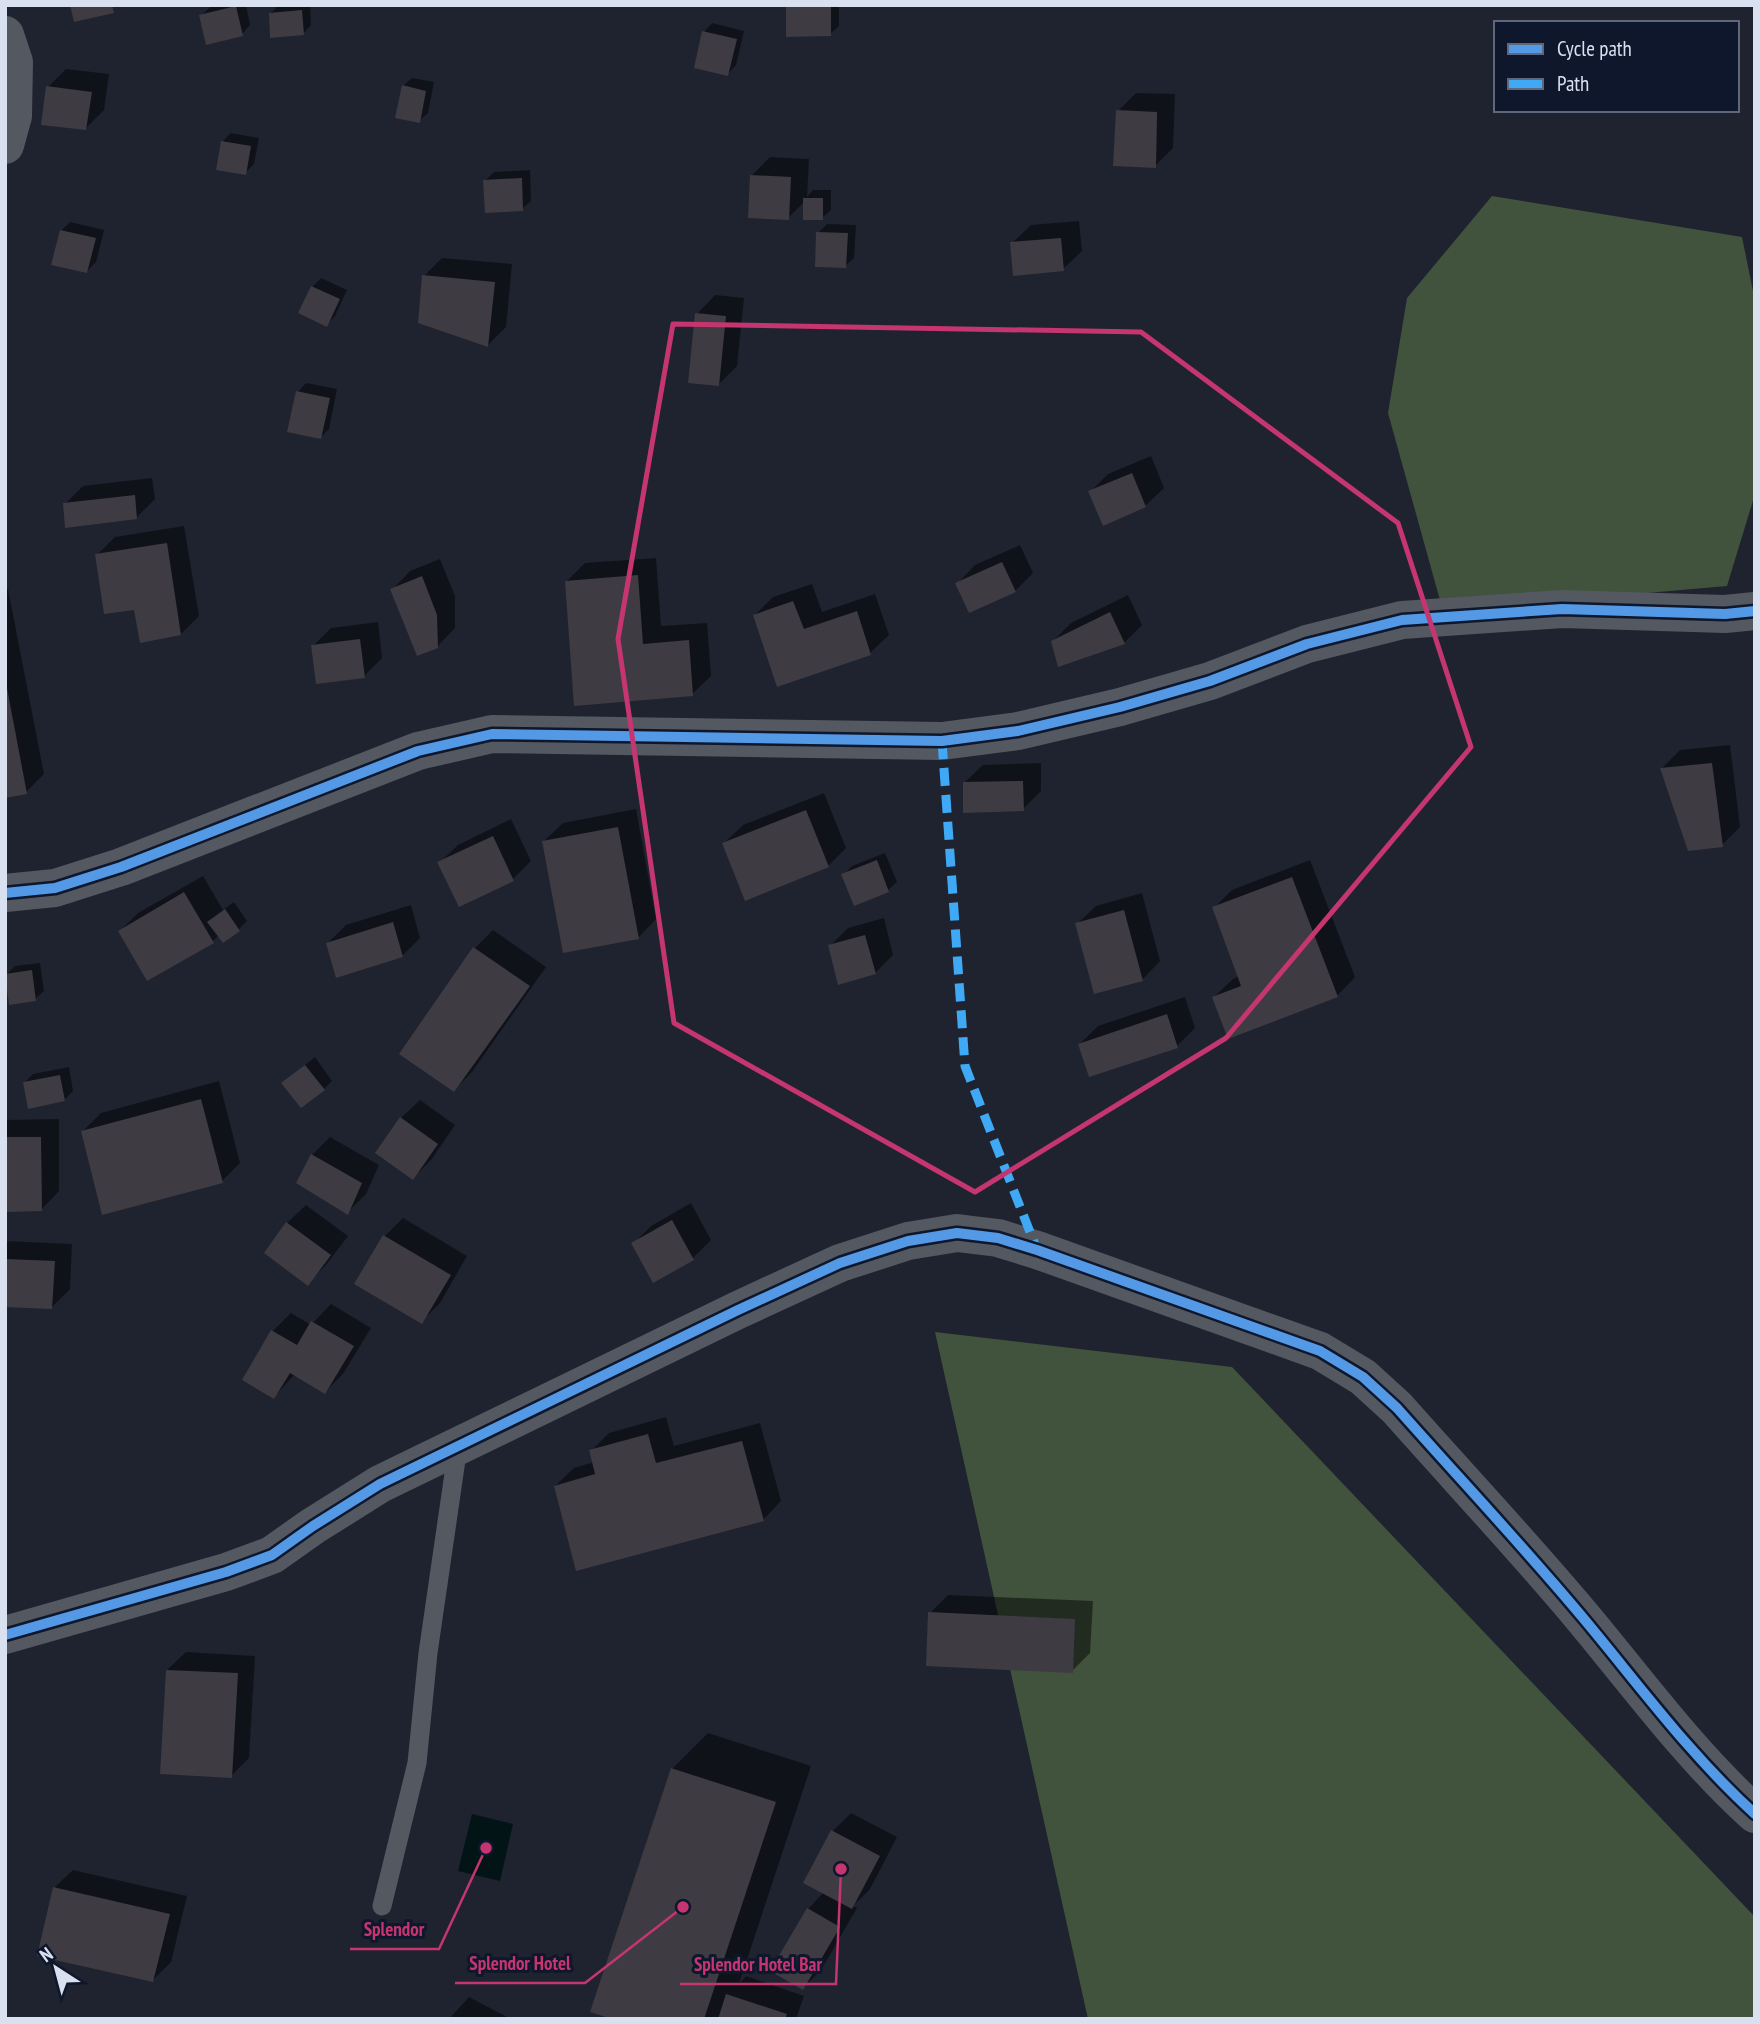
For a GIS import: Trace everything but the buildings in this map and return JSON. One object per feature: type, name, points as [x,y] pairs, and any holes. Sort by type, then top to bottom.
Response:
[{"type":"street","points":[[5,35],[14,62],[13,116],[5,145]]},
{"type":"street","points":[[5,893],[55,888],[121,867],[418,751],[492,734],[942,741],[1018,731],[1120,707],[1210,681],[1307,644],[1402,620],[1562,609],[1724,614],[1755,611]]},
{"type":"street","points":[[5,1635],[226,1573],[272,1555],[380,1484],[738,1310],[840,1263],[908,1241],[957,1233],[1011,1242],[1265,1329],[1320,1351],[1363,1377],[1397,1408],[1583,1618],[1658,1712],[1722,1784],[1755,1814]]},
{"type":"lane","points":[[382,1906],[417,1763],[428,1653],[458,1445]]},
{"type":"highlighted area","points":[[673,324],[1141,332],[1398,523],[1471,747],[1226,1038],[975,1192],[674,1023],[618,639]]},
{"type":"green space","points":[[1492,196],[1742,237],[1755,301],[1755,494],[1727,586],[1443,611],[1388,413],[1407,298]]},
{"type":"green space","points":[[935,1332],[1232,1367],[1755,1917],[1755,2019],[1088,2019]]},
{"type":"shaded area","points":[[472,1814],[513,1824],[500,1881],[458,1871]]},
{"type":"marked path","points":[[942,741],[965,1066],[1037,1250]]},
{"type":"cycle path","points":[[5,893],[55,888],[121,867],[418,751],[492,734],[942,741],[1018,731],[1120,707],[1210,681],[1307,644],[1402,620],[1562,609],[1725,614],[1755,611]]},
{"type":"cycle path","points":[[5,1635],[226,1572],[272,1555],[380,1484],[738,1310],[840,1263],[908,1241],[957,1233],[998,1238],[1037,1250],[1320,1351],[1363,1377],[1397,1408],[1561,1592],[1687,1744],[1755,1814]]},
{"type":"place","name":"Splendor","points":[[486,1848]]},
{"type":"place","name":"Splendor Hotel Bar","points":[[841,1869]]},
{"type":"place","name":"Splendor Hotel","points":[[683,1907]]}]
